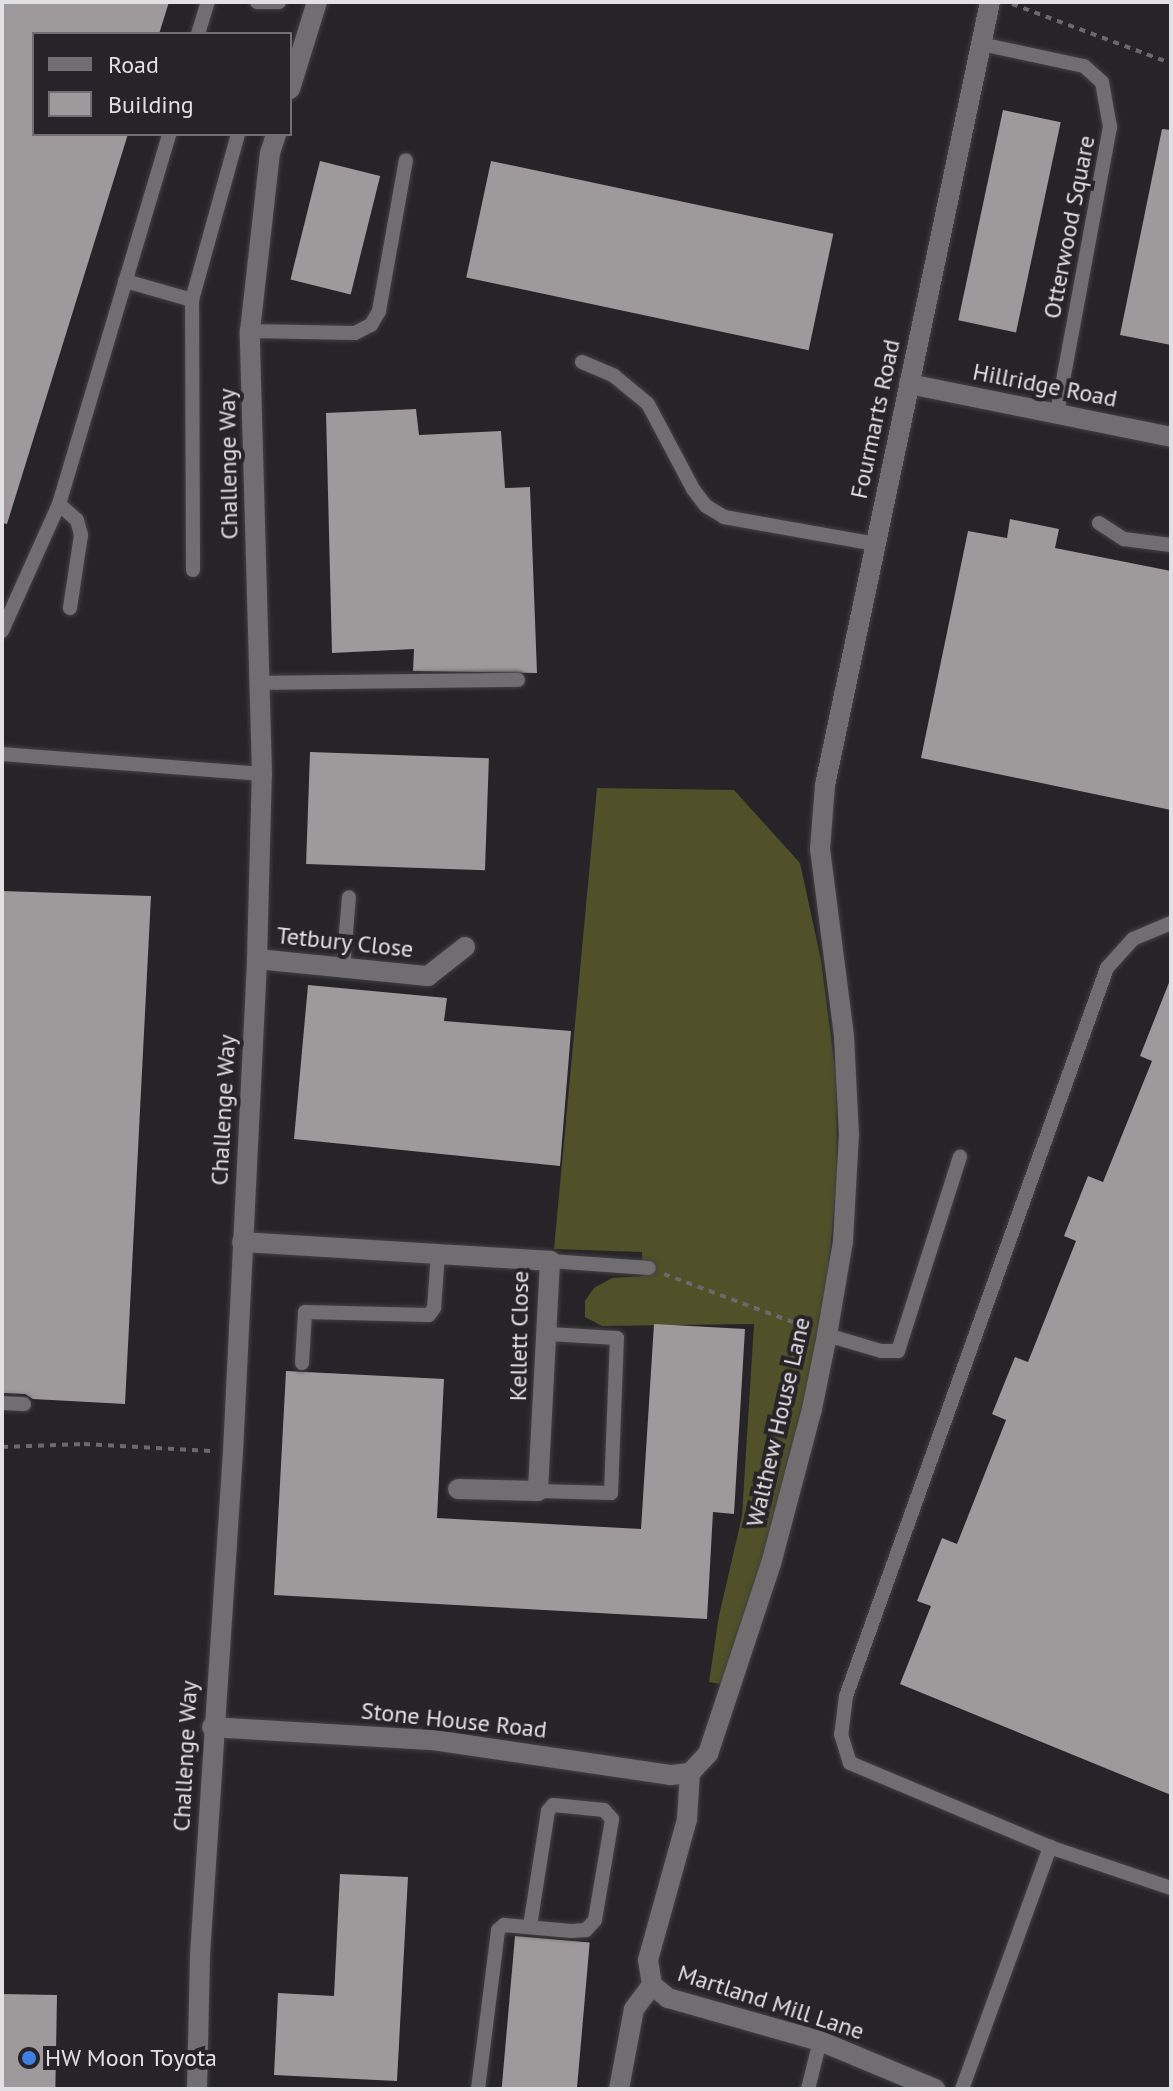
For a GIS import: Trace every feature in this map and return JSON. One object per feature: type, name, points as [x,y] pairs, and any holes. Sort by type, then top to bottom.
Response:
[{"type":"street","points":[[292,83],[317,2]]},
{"type":"street","name":"Fourmarts Road","points":[[820,849],[825,785],[990,2]]},
{"type":"street","name":"Challenge Way","points":[[197,2089],[212,1727],[233,1452],[257,959],[262,774],[250,331],[270,153],[275,136]]},
{"type":"street","name":"Hillridge Road","points":[[909,384],[1171,437]]},
{"type":"street","name":"Walthew House Lane","points":[[690,1773],[708,1754],[771,1564],[812,1409],[843,1241],[849,1135],[844,1036],[820,849]]},
{"type":"street","name":"Tetbury Close","points":[[257,959],[428,976],[465,947]]},
{"type":"street","name":"Kellett Close","points":[[242,1242],[550,1261],[538,1491]]},
{"type":"street","points":[[458,1489],[538,1491]]},
{"type":"street","name":"Stone House Road","points":[[212,1727],[433,1740],[671,1775],[690,1773]]},
{"type":"street","points":[[652,1985],[648,1960],[687,1819],[690,1773]]},
{"type":"street","name":"Martland Mill Lane","points":[[619,2089],[634,2009],[652,1985],[668,1998],[820,2041],[935,2089]]},
{"type":"lane","points":[[199,32],[208,2]]},
{"type":"lane","points":[[257,2],[267,5],[279,2]]},
{"type":"lane","name":"Otterwood Square","points":[[981,44],[1084,66],[1102,82],[1110,127],[1057,413]]},
{"type":"lane","points":[[2,631],[59,504],[168,136]]},
{"type":"lane","points":[[193,570],[192,300],[237,136]]},
{"type":"lane","points":[[250,331],[355,333],[371,325],[379,311],[406,160]]},
{"type":"lane","points":[[125,281],[192,300]]},
{"type":"lane","points":[[582,362],[613,375],[648,404],[693,489],[706,506],[724,517],[876,544]]},
{"type":"lane","points":[[59,504],[77,520],[81,535],[70,608]]},
{"type":"lane","points":[[1099,523],[1124,539],[1171,545]]},
{"type":"lane","points":[[259,683],[518,680]]},
{"type":"lane","points":[[2,754],[262,774]]},
{"type":"lane","points":[[343,968],[349,897]]},
{"type":"lane","points":[[1171,923],[1133,939],[1107,968],[852,1681],[841,1734],[850,1763],[1050,1847],[1171,1888]]},
{"type":"lane","points":[[827,1335],[881,1351],[898,1351],[960,1157]]},
{"type":"lane","points":[[302,1363],[305,1312],[429,1315],[434,1308],[438,1254]]},
{"type":"lane","points":[[550,1261],[649,1268]]},
{"type":"lane","points":[[538,1491],[611,1493],[617,1338],[548,1334]]},
{"type":"lane","points":[[2,1403],[24,1404]]},
{"type":"lane","points":[[478,2089],[494,1942],[504,1925],[586,1930],[595,1920],[612,1819],[604,1810],[578,1805],[553,1805],[548,1811],[530,1926]]},
{"type":"lane","points":[[962,2089],[1050,1847]]},
{"type":"lane","points":[[808,2089],[820,2041]]},
{"type":"path","points":[[1001,2],[1023,6],[1108,42],[1171,63]]},
{"type":"path","points":[[649,1268],[827,1335]]},
{"type":"path","points":[[2,1447],[84,1444],[233,1452]]},
{"type":"shaded area","points":[[597,788],[734,790],[800,863],[821,960],[836,1076],[837,1177],[827,1284],[807,1394],[778,1512],[721,1684],[709,1682],[719,1616],[742,1516],[754,1324],[602,1326],[585,1317],[585,1301],[594,1288],[612,1278],[643,1276],[642,1252],[554,1249]]},
{"type":"building","points":[[2,2],[169,2],[160,32],[32,32],[32,136],[127,136],[7,524],[2,523]]},
{"type":"building","points":[[1003,110],[1061,122],[1016,333],[958,320]]},
{"type":"building","points":[[1162,129],[1171,130],[1171,345],[1120,335]]},
{"type":"building","points":[[320,161],[380,176],[351,294],[290,279]]},
{"type":"building","points":[[491,161],[833,234],[809,350],[466,277]]},
{"type":"building","points":[[416,409],[419,435],[501,431],[505,488],[530,487],[537,673],[413,671],[414,649],[332,653],[326,413]]},
{"type":"building","points":[[1010,519],[1059,529],[1055,548],[1171,571],[1171,810],[921,758],[968,531],[1007,538]]},
{"type":"building","points":[[310,752],[489,758],[485,870],[306,864]]},
{"type":"building","points":[[2,891],[151,896],[125,1404],[33,1399],[25,1394],[2,1393]]},
{"type":"building","points":[[1170,980],[1171,1795],[900,1684],[931,1606],[917,1601],[942,1538],[957,1544],[1006,1420],[992,1414],[1015,1357],[1028,1362],[1076,1241],[1064,1236],[1088,1176],[1103,1182],[1152,1061],[1140,1056]]},
{"type":"building","points":[[308,985],[447,998],[444,1021],[571,1031],[560,1166],[294,1139]]},
{"type":"building","points":[[654,1324],[745,1329],[734,1514],[713,1512],[707,1619],[274,1595],[286,1371],[444,1379],[437,1518],[641,1529]]},
{"type":"building","points":[[340,1874],[408,1877],[397,2081],[274,2075],[278,1993],[334,1996]]},
{"type":"building","points":[[515,1936],[590,1943],[577,2089],[502,2089]]},
{"type":"building","name":"HW Moon Toyota","points":[[2,1994],[57,1995],[55,2089],[2,2089]]},
{"type":"place","name":"HW Moon Toyota","points":[[29,2058]]}]
